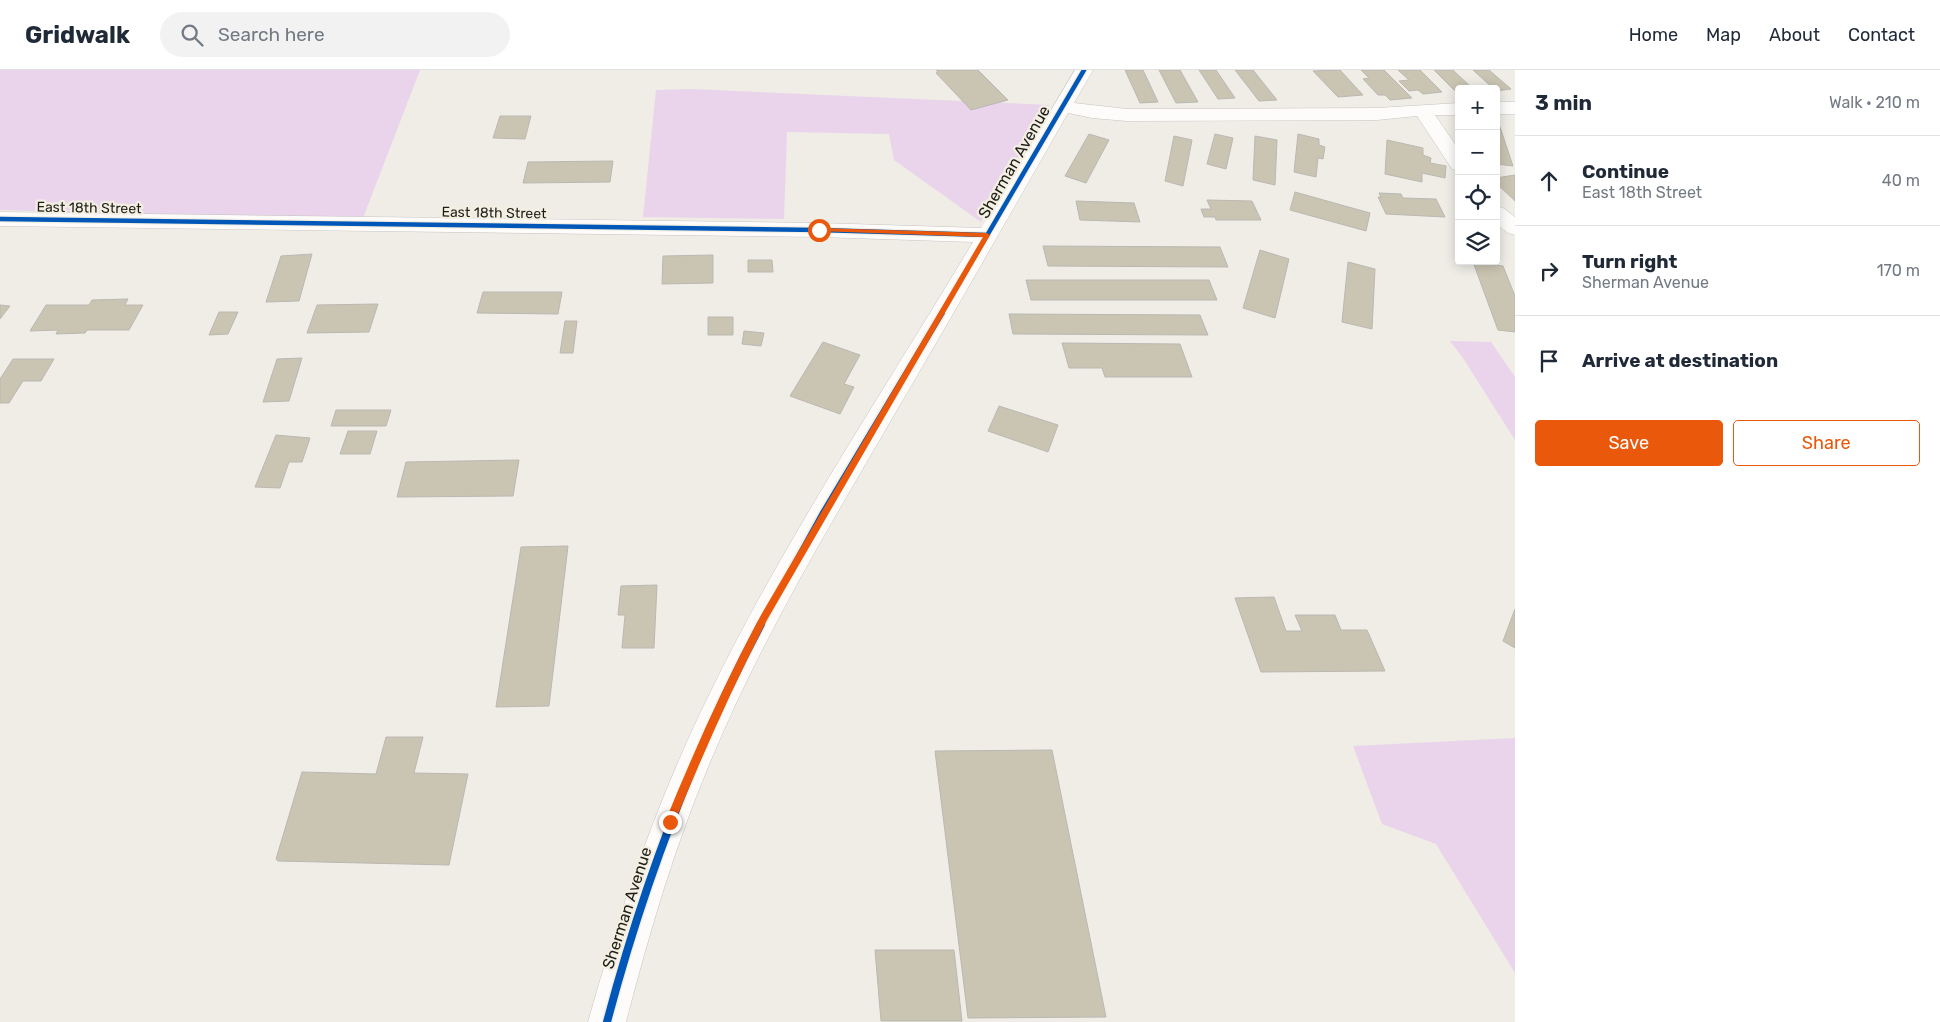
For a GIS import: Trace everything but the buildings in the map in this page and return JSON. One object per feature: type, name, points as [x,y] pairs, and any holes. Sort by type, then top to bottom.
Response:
[{"type":"street","name":"Sherman Avenue","points":[[607,1022],[638,916],[670,822],[698,752],[737,670],[806,545],[1084,70]]},
{"type":"street","points":[[1063,106],[1092,112],[1127,115],[1377,114],[1455,109]]},
{"type":"street","points":[[1500,108],[1515,108]]},
{"type":"street","points":[[1422,110],[1455,158]]},
{"type":"street","points":[[1500,216],[1515,228]]},
{"type":"street","name":"East 18th Street","points":[[0,219],[819,230],[987,235]]},
{"type":"shaded area","points":[[0,70],[420,70],[363,218],[152,215],[0,210]]},
{"type":"shaded area","points":[[691,89],[1049,105],[981,222],[894,160],[889,134],[787,132],[784,219],[643,217],[656,90]]},
{"type":"shaded area","points":[[1450,341],[1491,342],[1515,377],[1515,440],[1463,358]]},
{"type":"shaded area","points":[[1515,738],[1515,973],[1436,844],[1382,824],[1353,746]]},
{"type":"cycle path","points":[[607,1022],[636,919],[671,818],[698,752],[744,655],[822,514],[1084,70]]},
{"type":"cycle path","points":[[0,219],[819,230],[987,235]]},
{"type":"route","points":[[670,822],[698,752],[764,618],[987,235],[819,230]]}]
